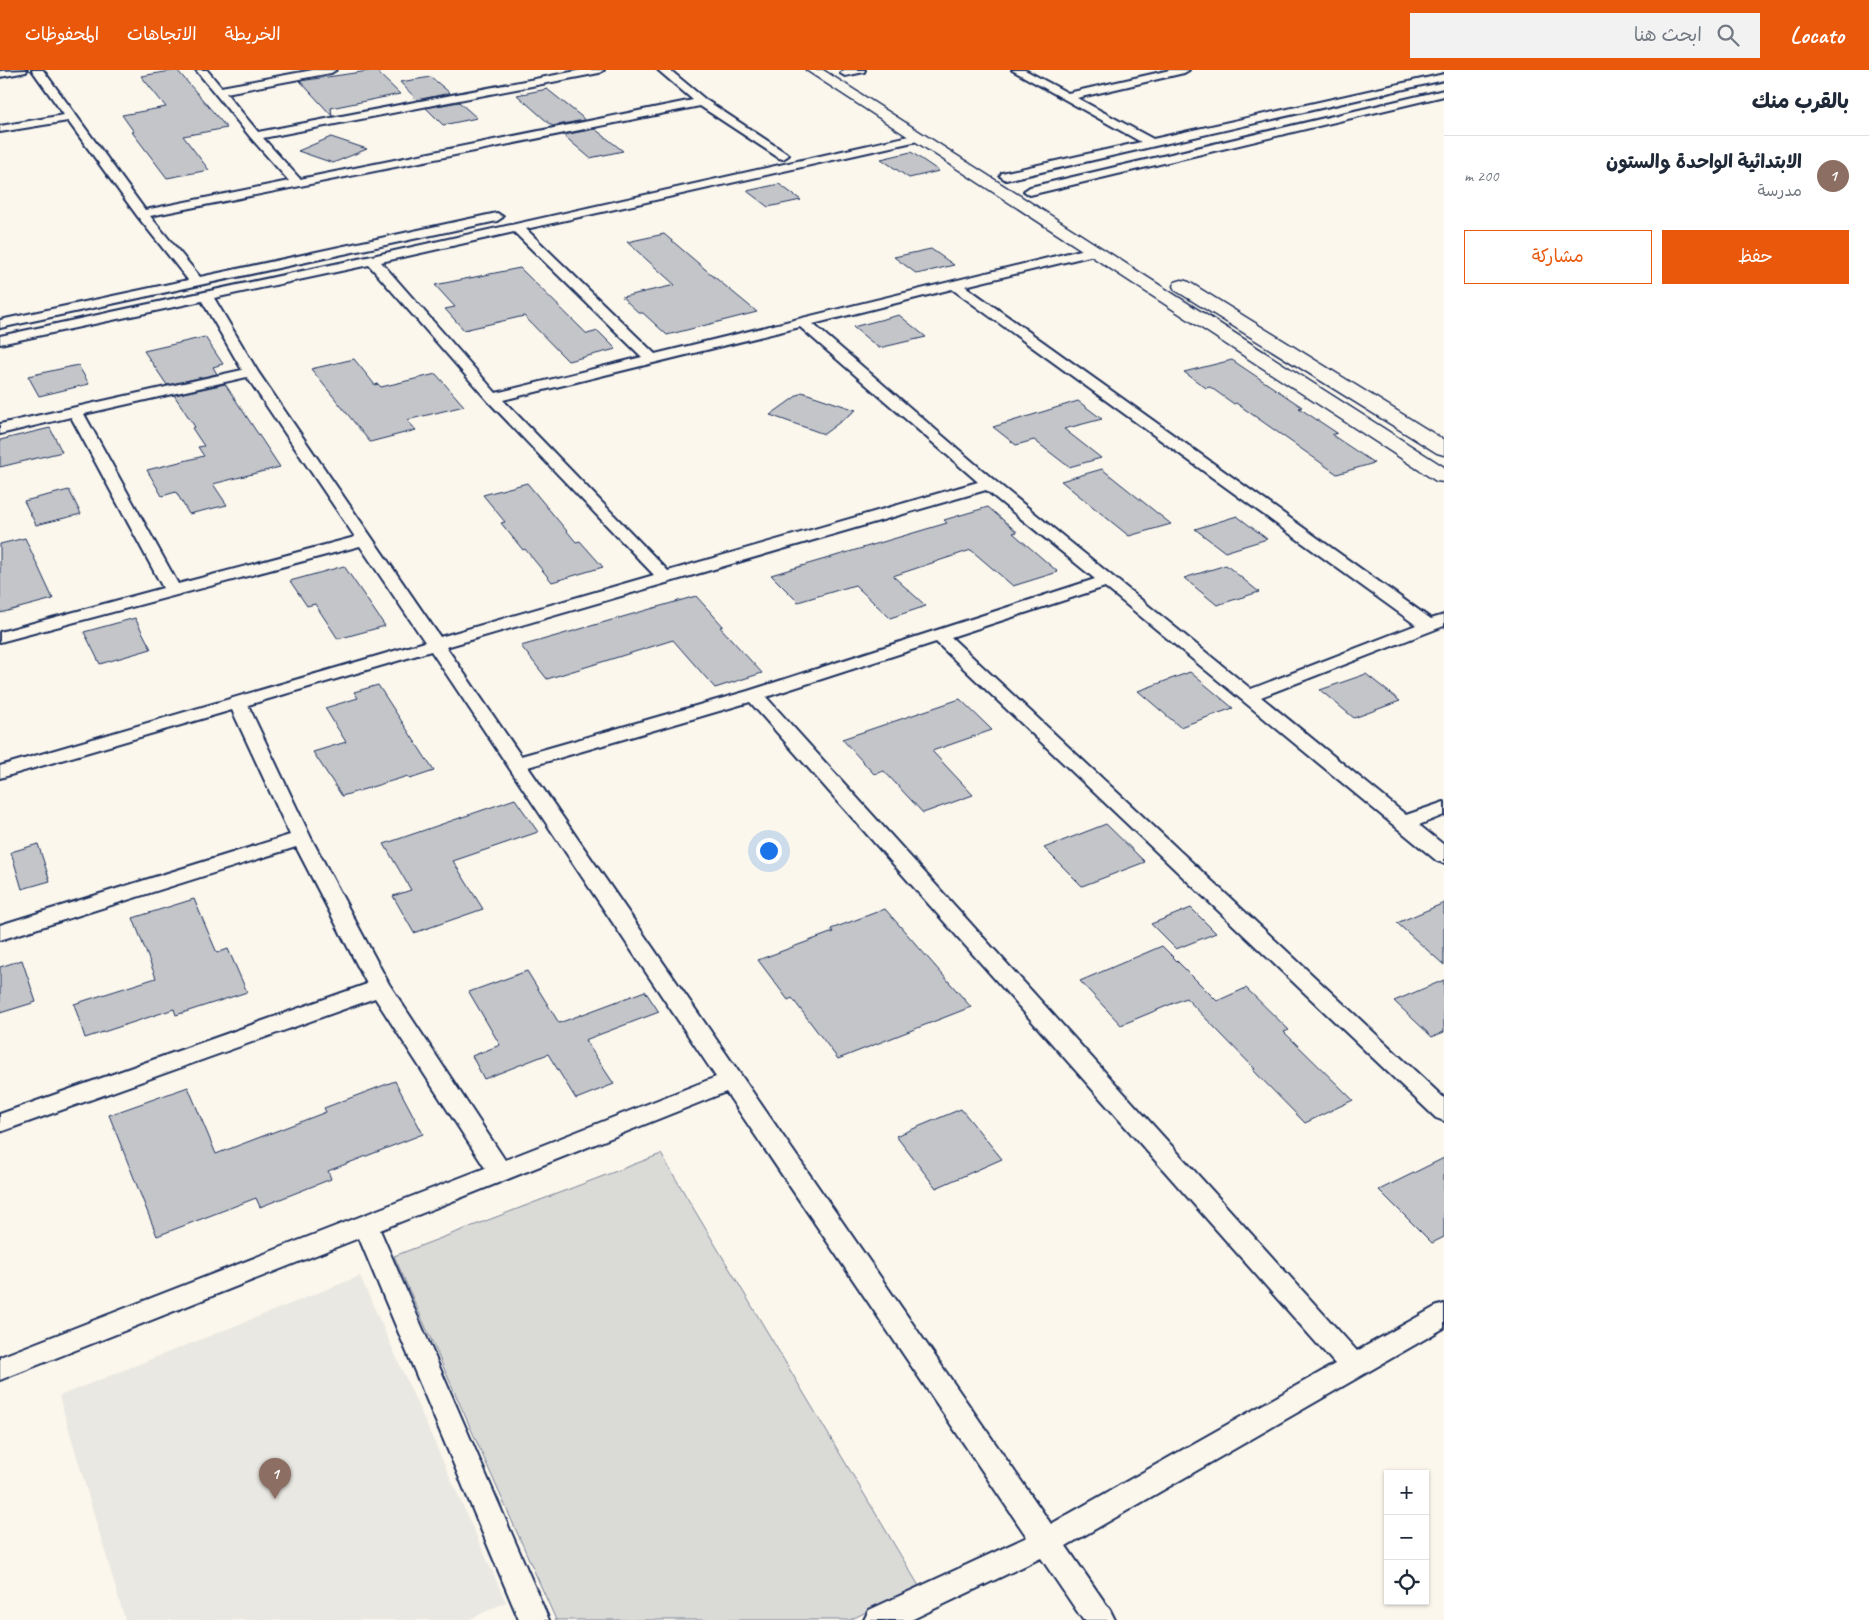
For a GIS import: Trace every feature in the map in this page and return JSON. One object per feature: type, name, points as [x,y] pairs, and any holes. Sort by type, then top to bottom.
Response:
[{"type":"street","points":[[0,74],[22,70]]},
{"type":"street","points":[[37,70],[142,214],[201,289],[251,372],[364,540],[731,1082],[1100,1620]]},
{"type":"street","points":[[201,70],[255,136],[297,183]]},
{"type":"street","points":[[217,91],[331,70]]},
{"type":"street","points":[[255,136],[599,70]]},
{"type":"street","points":[[663,70],[702,102],[783,156]]},
{"type":"street","points":[[813,70],[1444,476]]},
{"type":"street","points":[[1017,70],[1150,144]]},
{"type":"street","points":[[1066,97],[1184,70]]},
{"type":"street","points":[[849,71],[1006,176],[1148,265]]},
{"type":"street","points":[[1006,176],[1444,77]]},
{"type":"street","points":[[1030,191],[1444,93]]},
{"type":"street","points":[[142,214],[702,102]]},
{"type":"street","points":[[0,130],[70,117]]},
{"type":"street","points":[[714,170],[911,134]]},
{"type":"street","points":[[0,324],[372,260],[911,134]]},
{"type":"street","points":[[0,340],[201,289],[509,215]]},
{"type":"street","points":[[516,227],[652,359]]},
{"type":"street","points":[[493,398],[1093,251]]},
{"type":"street","points":[[372,260],[493,398],[665,577]]},
{"type":"street","points":[[1165,275],[1444,449]]},
{"type":"street","points":[[955,285],[1436,623]]},
{"type":"street","points":[[803,322],[989,484],[1444,856]]},
{"type":"street","points":[[0,429],[251,372]]},
{"type":"street","points":[[75,412],[173,591]]},
{"type":"street","points":[[2,766],[237,702],[989,484]]},
{"type":"street","points":[[0,637],[364,540]]},
{"type":"street","points":[[516,764],[754,695],[1107,580]]},
{"type":"street","points":[[1248,696],[1436,623]]},
{"type":"street","points":[[939,635],[1444,1112]]},
{"type":"street","points":[[754,695],[1354,1366]]},
{"type":"street","points":[[237,702],[301,838],[380,988],[500,1172]]},
{"type":"street","points":[[1404,823],[1444,808]]},
{"type":"street","points":[[0,933],[301,838]]},
{"type":"street","points":[[0,1123],[380,988]]},
{"type":"street","points":[[0,1369],[731,1082]]},
{"type":"street","points":[[366,1225],[534,1620]]},
{"type":"street","points":[[879,1620],[1046,1542],[1444,1315]]},
{"type":"shaded area","points":[[661,1154],[919,1586],[850,1620],[556,1620],[394,1256]]},
{"type":"shaded area","points":[[360,1276],[506,1602],[468,1620],[125,1620],[59,1396]]},
{"type":"building","points":[[177,70],[227,128],[183,136],[209,170],[167,178],[132,132],[134,132],[122,115],[166,107],[141,76]]},
{"type":"building","points":[[375,70],[400,94],[331,108],[332,116],[300,81]]},
{"type":"building","points":[[431,77],[450,93],[417,100],[400,82]]},
{"type":"building","points":[[547,89],[584,120],[552,126],[517,95]]},
{"type":"building","points":[[459,102],[477,118],[443,125],[426,108]]},
{"type":"building","points":[[595,129],[623,151],[590,158],[563,135]]},
{"type":"building","points":[[331,137],[367,149],[333,163],[298,151]]},
{"type":"building","points":[[911,152],[939,171],[909,178],[881,159]]},
{"type":"building","points":[[779,184],[801,200],[768,207],[747,191]]},
{"type":"building","points":[[664,234],[757,312],[667,335],[643,313],[639,313],[622,297],[675,285],[627,242]]},
{"type":"building","points":[[931,249],[954,265],[917,274],[894,257]]},
{"type":"building","points":[[520,268],[587,334],[598,331],[616,349],[568,361],[524,316],[464,330],[445,309],[455,307],[435,285]]},
{"type":"building","points":[[899,315],[926,337],[879,348],[853,327]]},
{"type":"building","points":[[205,337],[223,364],[213,367],[217,374],[167,385],[144,351]]},
{"type":"building","points":[[354,359],[375,385],[378,384],[381,387],[436,374],[464,406],[407,420],[416,430],[370,442],[311,369]]},
{"type":"building","points":[[1232,360],[1302,407],[1299,408],[1337,433],[1332,435],[1374,463],[1337,474],[1236,403],[1234,404],[1210,387],[1206,388],[1184,372]]},
{"type":"building","points":[[78,365],[89,384],[39,396],[28,376]]},
{"type":"building","points":[[225,384],[280,467],[213,484],[227,505],[189,514],[176,492],[162,496],[147,470],[204,456],[198,447],[204,446],[192,428],[195,427],[174,395]]},
{"type":"building","points":[[802,392],[856,410],[824,434],[770,415]]},
{"type":"building","points":[[1078,401],[1102,419],[1064,429],[1101,458],[1069,467],[1034,440],[1016,445],[993,427]]},
{"type":"building","points":[[50,428],[62,452],[0,467],[0,440]]},
{"type":"building","points":[[1102,469],[1171,524],[1129,536],[1061,481]]},
{"type":"building","points":[[527,483],[576,542],[580,541],[603,567],[552,582],[525,549],[523,550],[501,523],[505,522],[483,495]]},
{"type":"building","points":[[69,490],[81,514],[36,525],[24,501]]},
{"type":"building","points":[[988,507],[1017,532],[1013,533],[1058,572],[1013,586],[971,550],[893,576],[926,606],[890,618],[855,585],[798,602],[771,575],[947,523],[944,520]]},
{"type":"building","points":[[1237,516],[1267,539],[1225,552],[1195,529]]},
{"type":"building","points":[[25,538],[53,599],[0,613],[0,544]]},
{"type":"building","points":[[1226,565],[1259,592],[1217,605],[1184,578]]},
{"type":"building","points":[[344,566],[385,626],[338,639],[315,604],[307,606],[290,581]]},
{"type":"building","points":[[696,596],[723,626],[720,627],[762,673],[715,688],[673,640],[547,679],[521,646]]},
{"type":"building","points":[[135,618],[151,649],[100,664],[84,632]]},
{"type":"building","points":[[1190,672],[1233,708],[1180,727],[1138,691]]},
{"type":"building","points":[[1366,674],[1400,701],[1354,718],[1320,690]]},
{"type":"building","points":[[378,685],[434,771],[410,779],[408,776],[342,796],[313,752],[346,742],[325,708],[358,698],[354,692]]},
{"type":"building","points":[[960,699],[992,730],[932,751],[973,795],[923,813],[884,771],[874,774],[842,739]]},
{"type":"building","points":[[515,799],[538,832],[453,861],[483,909],[414,933],[393,896],[411,890],[384,844]]},
{"type":"building","points":[[1106,824],[1145,862],[1082,886],[1044,848]]},
{"type":"building","points":[[38,844],[50,881],[22,889],[11,852]]},
{"type":"building","points":[[194,899],[217,953],[228,949],[247,992],[176,1015],[174,1009],[85,1038],[74,1004],[156,978],[133,918]]},
{"type":"building","points":[[1444,903],[1444,965],[1397,923]]},
{"type":"building","points":[[1191,908],[1216,933],[1176,949],[1151,924]]},
{"type":"building","points":[[885,909],[971,1007],[838,1059],[792,998],[788,1000],[758,960],[833,932],[831,929]]},
{"type":"building","points":[[1162,946],[1217,1001],[1246,988],[1289,1030],[1284,1032],[1353,1100],[1305,1123],[1186,998],[1121,1025],[1080,981]]},
{"type":"building","points":[[22,960],[36,1002],[0,1013],[0,967]]},
{"type":"building","points":[[527,971],[559,1023],[645,991],[659,1012],[585,1040],[614,1084],[576,1099],[548,1054],[484,1079],[472,1056],[500,1045],[469,992]]},
{"type":"building","points":[[1444,980],[1444,1032],[1432,1037],[1394,1001]]},
{"type":"building","points":[[395,1081],[423,1134],[328,1171],[331,1179],[260,1207],[256,1198],[157,1236],[109,1115],[188,1087],[216,1154],[326,1112],[324,1108]]},
{"type":"building","points":[[961,1109],[1002,1159],[936,1188],[896,1136]]},
{"type":"building","points":[[1444,1158],[1444,1237],[1432,1243],[1379,1190]]},
{"type":"place","name":"الابتدائية الواحدة والستون","points":[[275,1499]]}]
